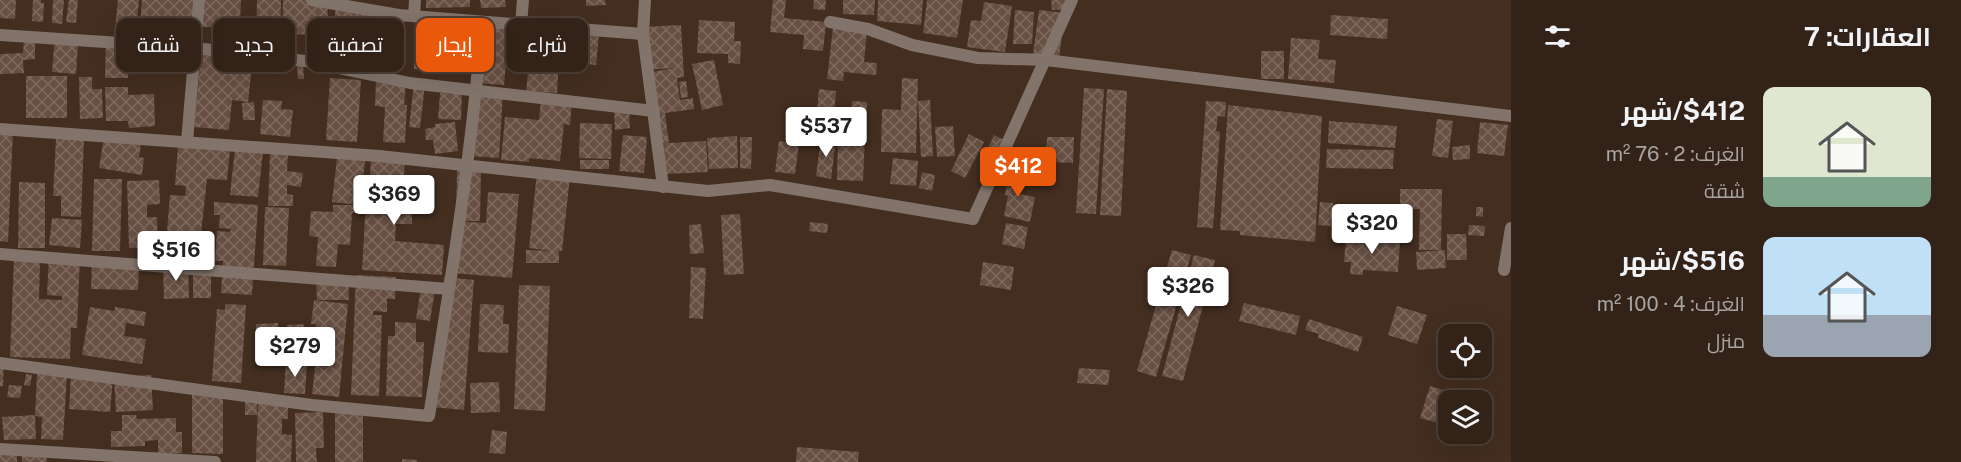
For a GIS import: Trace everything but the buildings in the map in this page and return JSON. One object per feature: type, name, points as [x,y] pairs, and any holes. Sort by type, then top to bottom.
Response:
[{"type":"street","points":[[198,18],[199,0]]},
{"type":"street","points":[[312,0],[437,18]]},
{"type":"street","points":[[414,16],[415,0]]},
{"type":"street","points":[[522,18],[523,0]]},
{"type":"street","points":[[645,0],[644,34],[663,187]]},
{"type":"street","points":[[0,129],[379,156],[708,191],[770,184],[974,219],[1072,0]]},
{"type":"street","points":[[830,22],[868,28],[912,45],[978,58],[1046,60],[1511,116]]},
{"type":"street","points":[[588,30],[644,34]]},
{"type":"street","points":[[0,35],[116,43]]},
{"type":"street","points":[[201,49],[305,61],[410,83],[654,111]]},
{"type":"street","points":[[187,142],[193,72]]},
{"type":"street","points":[[0,363],[312,405],[429,416],[467,165],[478,72]]},
{"type":"street","points":[[1504,270],[1511,228]]},
{"type":"street","points":[[0,254],[449,289]]},
{"type":"street","points":[[0,449],[215,462]]}]
